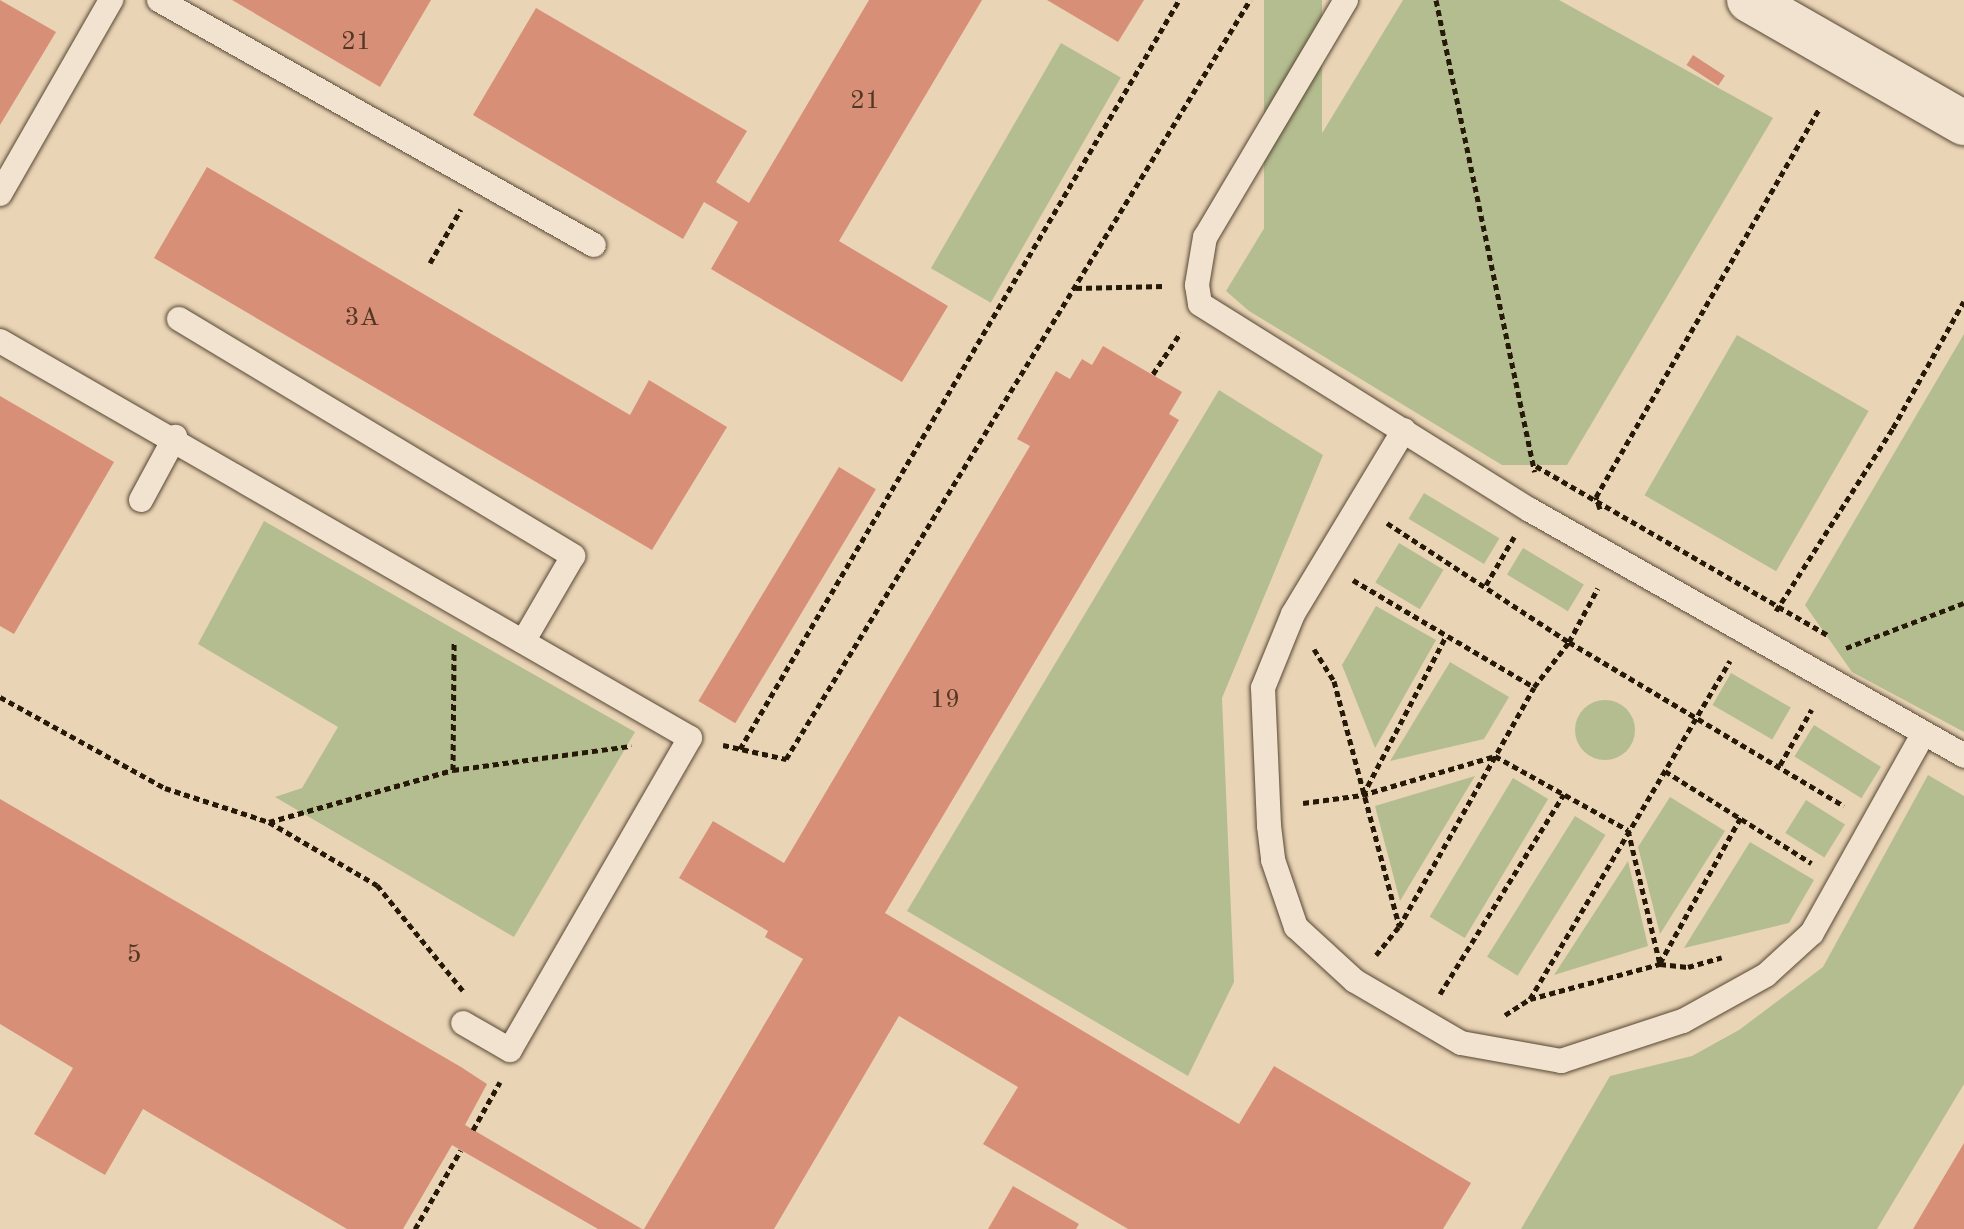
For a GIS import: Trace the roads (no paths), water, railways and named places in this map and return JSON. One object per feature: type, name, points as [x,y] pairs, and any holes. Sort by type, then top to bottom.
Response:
[{"type":"street","points":[[1749,0],[1964,123]]},
{"type":"lane","points":[[0,194],[111,0]]},
{"type":"lane","points":[[159,0],[594,245]]},
{"type":"lane","points":[[1346,0],[1205,237],[1199,294],[1530,510],[1964,756]]},
{"type":"lane","points":[[179,319],[573,556],[523,642]]},
{"type":"lane","points":[[0,341],[175,437],[454,603],[690,738],[510,1050],[463,1023]]},
{"type":"lane","points":[[1404,430],[1293,614],[1263,688],[1273,860],[1296,927],[1355,981],[1423,1021],[1461,1043],[1561,1061],[1683,1021],[1766,975],[1812,933],[1875,826],[1924,733]]},
{"type":"lane","points":[[141,500],[175,437]]}]
